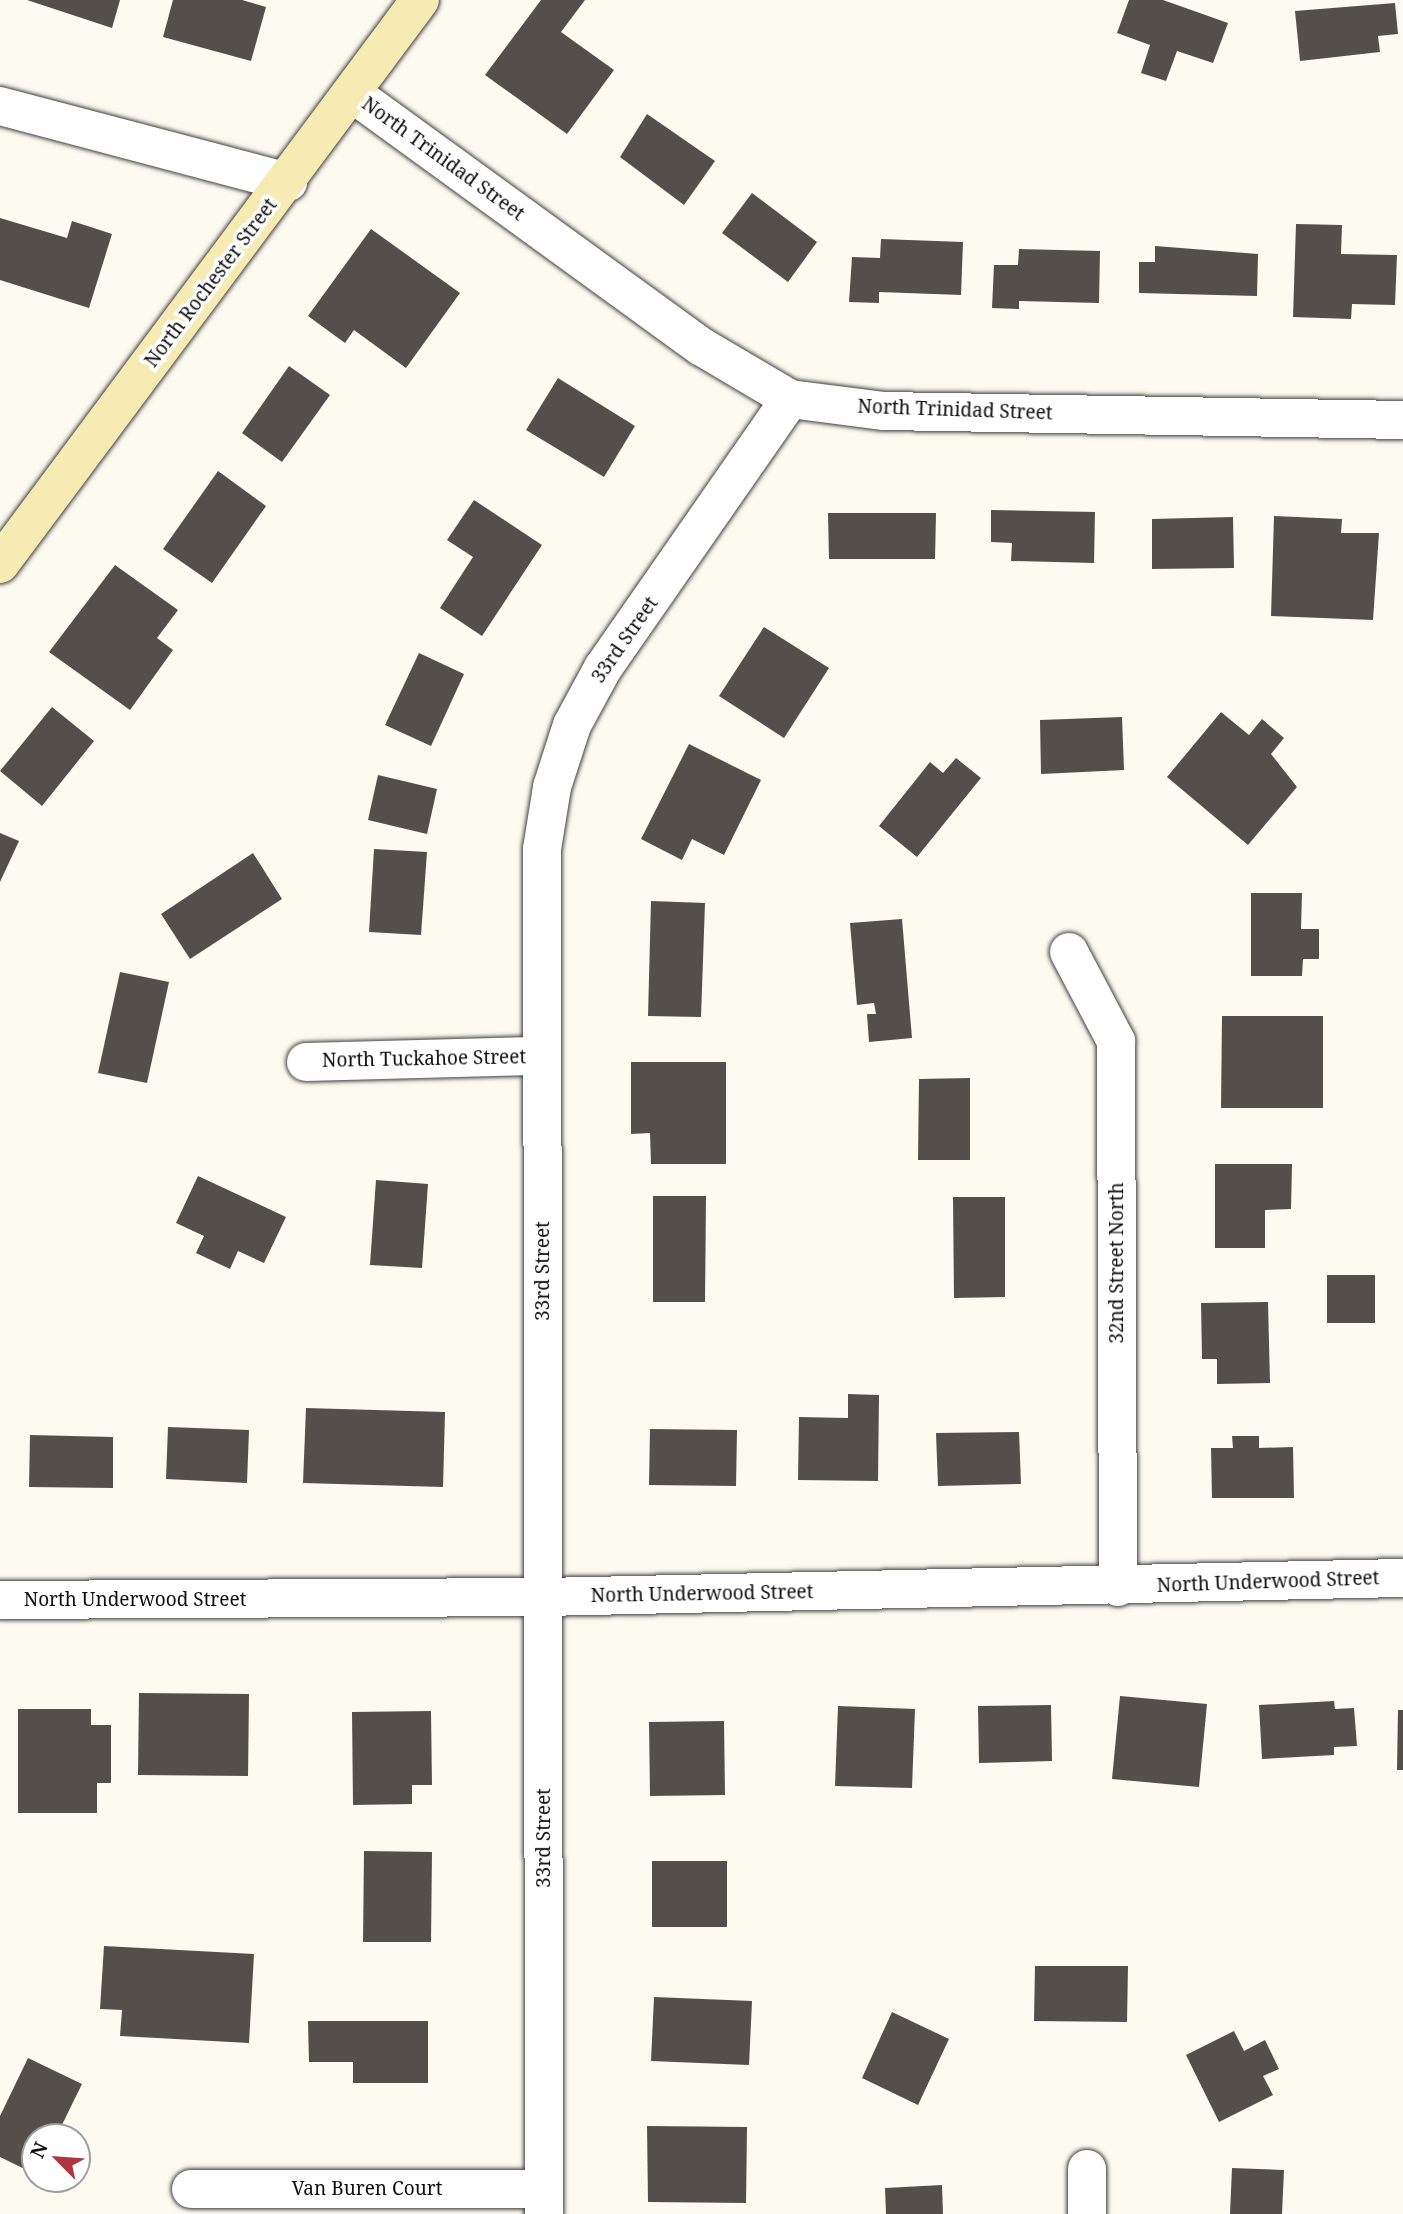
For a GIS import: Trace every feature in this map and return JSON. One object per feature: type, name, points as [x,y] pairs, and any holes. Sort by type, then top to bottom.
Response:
[{"type":"street","name":"North Rochester Street","points":[[0,564],[288,182],[420,0]]},
{"type":"street","name":"North Trinidad Street","points":[[352,93],[702,347],[790,400],[884,411],[1403,420]]},
{"type":"street","points":[[0,106],[288,182]]},
{"type":"street","name":"33rd Street","points":[[544,2201],[542,849],[552,787],[572,725],[603,668],[790,400]]},
{"type":"street","name":"32nd Street North","points":[[1069,952],[1116,1041],[1118,1587]]},
{"type":"street","name":"North Tuckahoe Street","points":[[306,1062],[542,1056]]},
{"type":"street","name":"North Underwood Street","points":[[0,1600],[544,1597],[1118,1587],[1403,1577]]},
{"type":"street","points":[[1087,2169],[1087,2214]]},
{"type":"street","name":"Van Buren Court","points":[[191,2189],[544,2201]]},
{"type":"building","points":[[27,0],[120,0],[112,28]]},
{"type":"building","points":[[173,0],[242,0],[266,7],[251,61],[163,37]]},
{"type":"building","points":[[541,0],[585,0],[561,32],[614,70],[567,134],[485,75]]},
{"type":"building","points":[[1129,0],[1163,0],[1228,23],[1213,63],[1177,51],[1166,81],[1141,73],[1150,45],[1117,33]]},
{"type":"building","points":[[1395,3],[1398,34],[1378,36],[1380,52],[1300,61],[1295,11]]},
{"type":"building","points":[[647,114],[715,161],[684,205],[620,157]]},
{"type":"building","points":[[752,193],[817,242],[788,282],[722,233]]},
{"type":"building","points":[[0,218],[67,238],[72,221],[112,234],[89,308],[0,280]]},
{"type":"building","points":[[1296,224],[1342,225],[1341,254],[1397,255],[1395,305],[1352,304],[1351,319],[1293,317]]},
{"type":"building","points":[[371,229],[460,293],[406,368],[354,330],[345,343],[308,316]]},
{"type":"building","points":[[881,239],[963,242],[961,295],[879,292],[879,303],[849,302],[852,257],[880,258]]},
{"type":"building","points":[[1155,246],[1258,254],[1257,296],[1139,293],[1139,262],[1155,262]]},
{"type":"building","points":[[1019,249],[1100,251],[1099,303],[1019,301],[1019,309],[992,308],[994,265],[1018,265]]},
{"type":"building","points":[[289,366],[330,395],[282,462],[242,433]]},
{"type":"building","points":[[558,378],[635,426],[604,477],[526,430]]},
{"type":"building","points":[[218,471],[266,506],[212,583],[163,549]]},
{"type":"building","points":[[474,500],[542,545],[482,636],[440,608],[473,557],[447,540]]},
{"type":"building","points":[[991,510],[1095,512],[1094,563],[1011,561],[1012,543],[991,542]]},
{"type":"building","points":[[828,513],[936,513],[935,559],[829,559]]},
{"type":"building","points":[[1274,516],[1342,519],[1341,533],[1379,533],[1373,620],[1271,616]]},
{"type":"building","points":[[1233,517],[1234,568],[1152,569],[1152,519]]},
{"type":"building","points":[[115,565],[178,610],[157,638],[173,650],[130,710],[49,652]]},
{"type":"building","points":[[764,627],[829,668],[784,738],[719,696]]},
{"type":"building","points":[[419,653],[464,674],[431,746],[385,725]]},
{"type":"building","points":[[52,707],[94,741],[42,806],[0,771]]},
{"type":"building","points":[[1221,712],[1249,735],[1262,719],[1284,738],[1271,754],[1297,787],[1248,845],[1167,777]]},
{"type":"building","points":[[1122,717],[1124,770],[1041,774],[1040,720]]},
{"type":"building","points":[[689,744],[761,780],[724,855],[692,839],[682,860],[641,839]]},
{"type":"building","points":[[956,758],[981,778],[917,857],[879,826],[930,762],[943,773]]},
{"type":"building","points":[[378,775],[437,789],[427,834],[368,820]]},
{"type":"building","points":[[0,833],[19,841],[0,882]]},
{"type":"building","points":[[374,849],[427,852],[421,935],[369,932]]},
{"type":"building","points":[[253,853],[282,899],[190,959],[161,914]]},
{"type":"building","points":[[1251,893],[1302,893],[1301,929],[1319,929],[1319,959],[1303,959],[1302,976],[1251,976]]},
{"type":"building","points":[[651,901],[705,903],[701,1017],[648,1016]]},
{"type":"building","points":[[902,919],[912,1038],[869,1042],[867,1014],[876,1014],[874,1003],[857,1005],[850,923]]},
{"type":"building","points":[[120,972],[169,982],[147,1083],[98,1073]]},
{"type":"building","points":[[1222,1016],[1323,1016],[1323,1108],[1221,1108]]},
{"type":"building","points":[[631,1062],[726,1062],[726,1164],[651,1164],[650,1133],[631,1134]]},
{"type":"building","points":[[970,1078],[970,1160],[918,1160],[919,1079]]},
{"type":"building","points":[[1215,1164],[1292,1164],[1291,1209],[1265,1210],[1265,1248],[1215,1248]]},
{"type":"building","points":[[198,1176],[286,1217],[264,1263],[238,1251],[230,1269],[196,1253],[204,1236],[176,1223]]},
{"type":"building","points":[[376,1180],[428,1184],[422,1268],[370,1265]]},
{"type":"building","points":[[653,1196],[706,1196],[705,1302],[653,1302]]},
{"type":"building","points":[[953,1197],[1005,1197],[1005,1297],[954,1298]]},
{"type":"building","points":[[1327,1275],[1375,1275],[1375,1323],[1327,1323]]},
{"type":"building","points":[[1268,1302],[1270,1383],[1217,1384],[1217,1359],[1202,1359],[1201,1303]]},
{"type":"building","points":[[848,1394],[879,1395],[878,1481],[798,1480],[799,1417],[848,1418]]},
{"type":"building","points":[[306,1408],[445,1412],[443,1487],[303,1483]]},
{"type":"building","points":[[168,1427],[249,1430],[247,1483],[166,1479]]},
{"type":"building","points":[[650,1429],[737,1430],[736,1486],[649,1485]]},
{"type":"building","points":[[1019,1432],[1021,1484],[938,1486],[936,1433]]},
{"type":"building","points":[[30,1435],[113,1437],[113,1488],[29,1487]]},
{"type":"building","points":[[1232,1436],[1259,1436],[1259,1448],[1293,1447],[1294,1498],[1212,1498],[1211,1448],[1233,1448]]},
{"type":"building","points":[[139,1693],[249,1694],[248,1776],[138,1775]]},
{"type":"building","points":[[1120,1696],[1207,1704],[1199,1787],[1112,1779]]},
{"type":"building","points":[[1334,1701],[1335,1709],[1354,1708],[1357,1746],[1334,1747],[1334,1755],[1262,1759],[1259,1705]]},
{"type":"building","points":[[1051,1705],[1052,1761],[979,1763],[978,1706]]},
{"type":"building","points":[[838,1706],[915,1709],[912,1788],[835,1786]]},
{"type":"building","points":[[18,1709],[91,1709],[91,1725],[111,1725],[111,1783],[97,1783],[97,1813],[18,1813]]},
{"type":"building","points":[[1398,1710],[1403,1710],[1403,1770],[1397,1770]]},
{"type":"building","points":[[431,1711],[432,1785],[412,1785],[412,1804],[353,1805],[352,1712]]},
{"type":"building","points":[[724,1721],[725,1795],[650,1796],[649,1722]]},
{"type":"building","points":[[364,1851],[432,1852],[431,1942],[363,1942]]},
{"type":"building","points":[[652,1861],[727,1861],[727,1927],[652,1927]]},
{"type":"building","points":[[104,1946],[254,1954],[249,2043],[120,2036],[122,2010],[100,2009]]},
{"type":"building","points":[[1035,1966],[1128,1966],[1127,2022],[1034,2021]]},
{"type":"building","points":[[654,1997],[752,2001],[749,2065],[651,2061]]},
{"type":"building","points":[[892,2012],[949,2039],[918,2105],[862,2078]]},
{"type":"building","points":[[308,2021],[428,2021],[428,2083],[353,2083],[353,2062],[309,2062]]},
{"type":"building","points":[[1234,2031],[1244,2051],[1265,2040],[1279,2069],[1263,2076],[1273,2095],[1219,2122],[1186,2055]]},
{"type":"building","points":[[28,2058],[82,2084],[63,2123],[21,2123],[21,2167],[0,2157],[0,2116]]},
{"type":"building","points":[[647,2126],[747,2127],[746,2203],[648,2202]]},
{"type":"building","points":[[1232,2168],[1284,2170],[1282,2214],[1230,2214]]},
{"type":"building","points":[[942,2185],[943,2214],[886,2214],[885,2188]]}]
